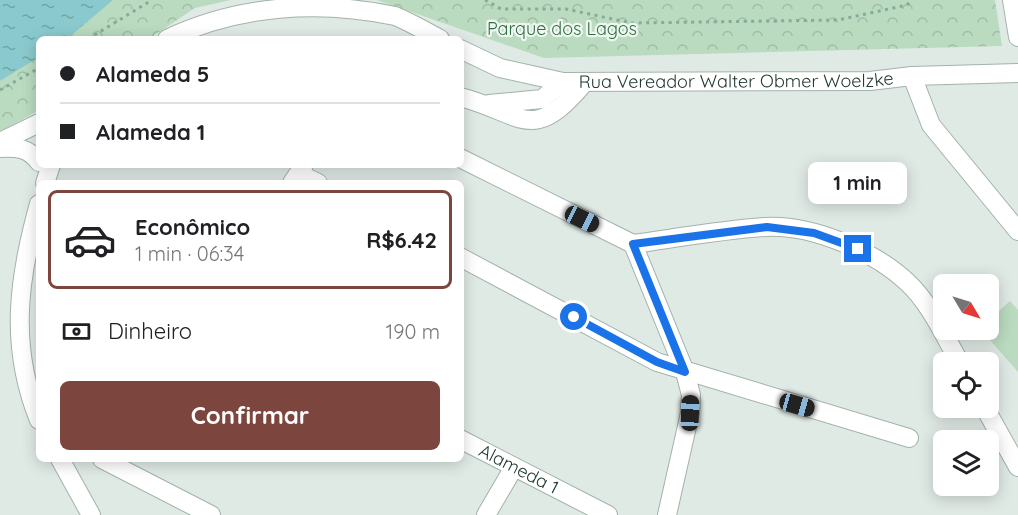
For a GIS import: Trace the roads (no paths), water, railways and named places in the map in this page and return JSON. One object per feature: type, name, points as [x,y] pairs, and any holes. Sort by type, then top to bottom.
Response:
[{"type":"street","points":[[1012,0],[1018,37]]},
{"type":"street","points":[[173,36],[225,14],[293,2],[345,4],[370,9],[396,16],[434,36]]},
{"type":"street","name":"Rua Vereador Walter Obmer Woelzke","points":[[464,51],[500,68],[563,82],[584,83],[870,81],[912,76],[1018,73]]},
{"type":"street","points":[[912,76],[931,125],[1018,231]]},
{"type":"street","points":[[489,104],[542,99],[563,82]]},
{"type":"street","points":[[464,98],[489,104],[508,116],[529,121],[543,119],[565,105],[584,83]]},
{"type":"street","points":[[0,142],[36,124]]},
{"type":"street","points":[[0,148],[25,149],[36,158]]},
{"type":"street","points":[[464,160],[633,244],[767,227],[814,233],[858,249],[908,283],[939,326],[954,352]]},
{"type":"street","points":[[36,214],[30,235],[18,318],[21,362],[29,396],[36,413]]},
{"type":"street","points":[[633,244],[685,372],[691,395],[690,413],[667,515]]},
{"type":"street","points":[[464,259],[657,362],[909,438]]},
{"type":"street","points":[[991,418],[1018,467]]},
{"type":"street","name":"Alameda 1","points":[[464,441],[608,515]]},
{"type":"street","points":[[62,462],[92,515]]},
{"type":"street","points":[[108,462],[211,515]]},
{"type":"street","points":[[486,515],[513,467]]},
{"type":"water","points":[[0,0],[113,0],[71,36],[36,36],[36,59],[0,81]]},
{"type":"park label","name":"Parque dos Lagos","points":[[562,29]]}]
